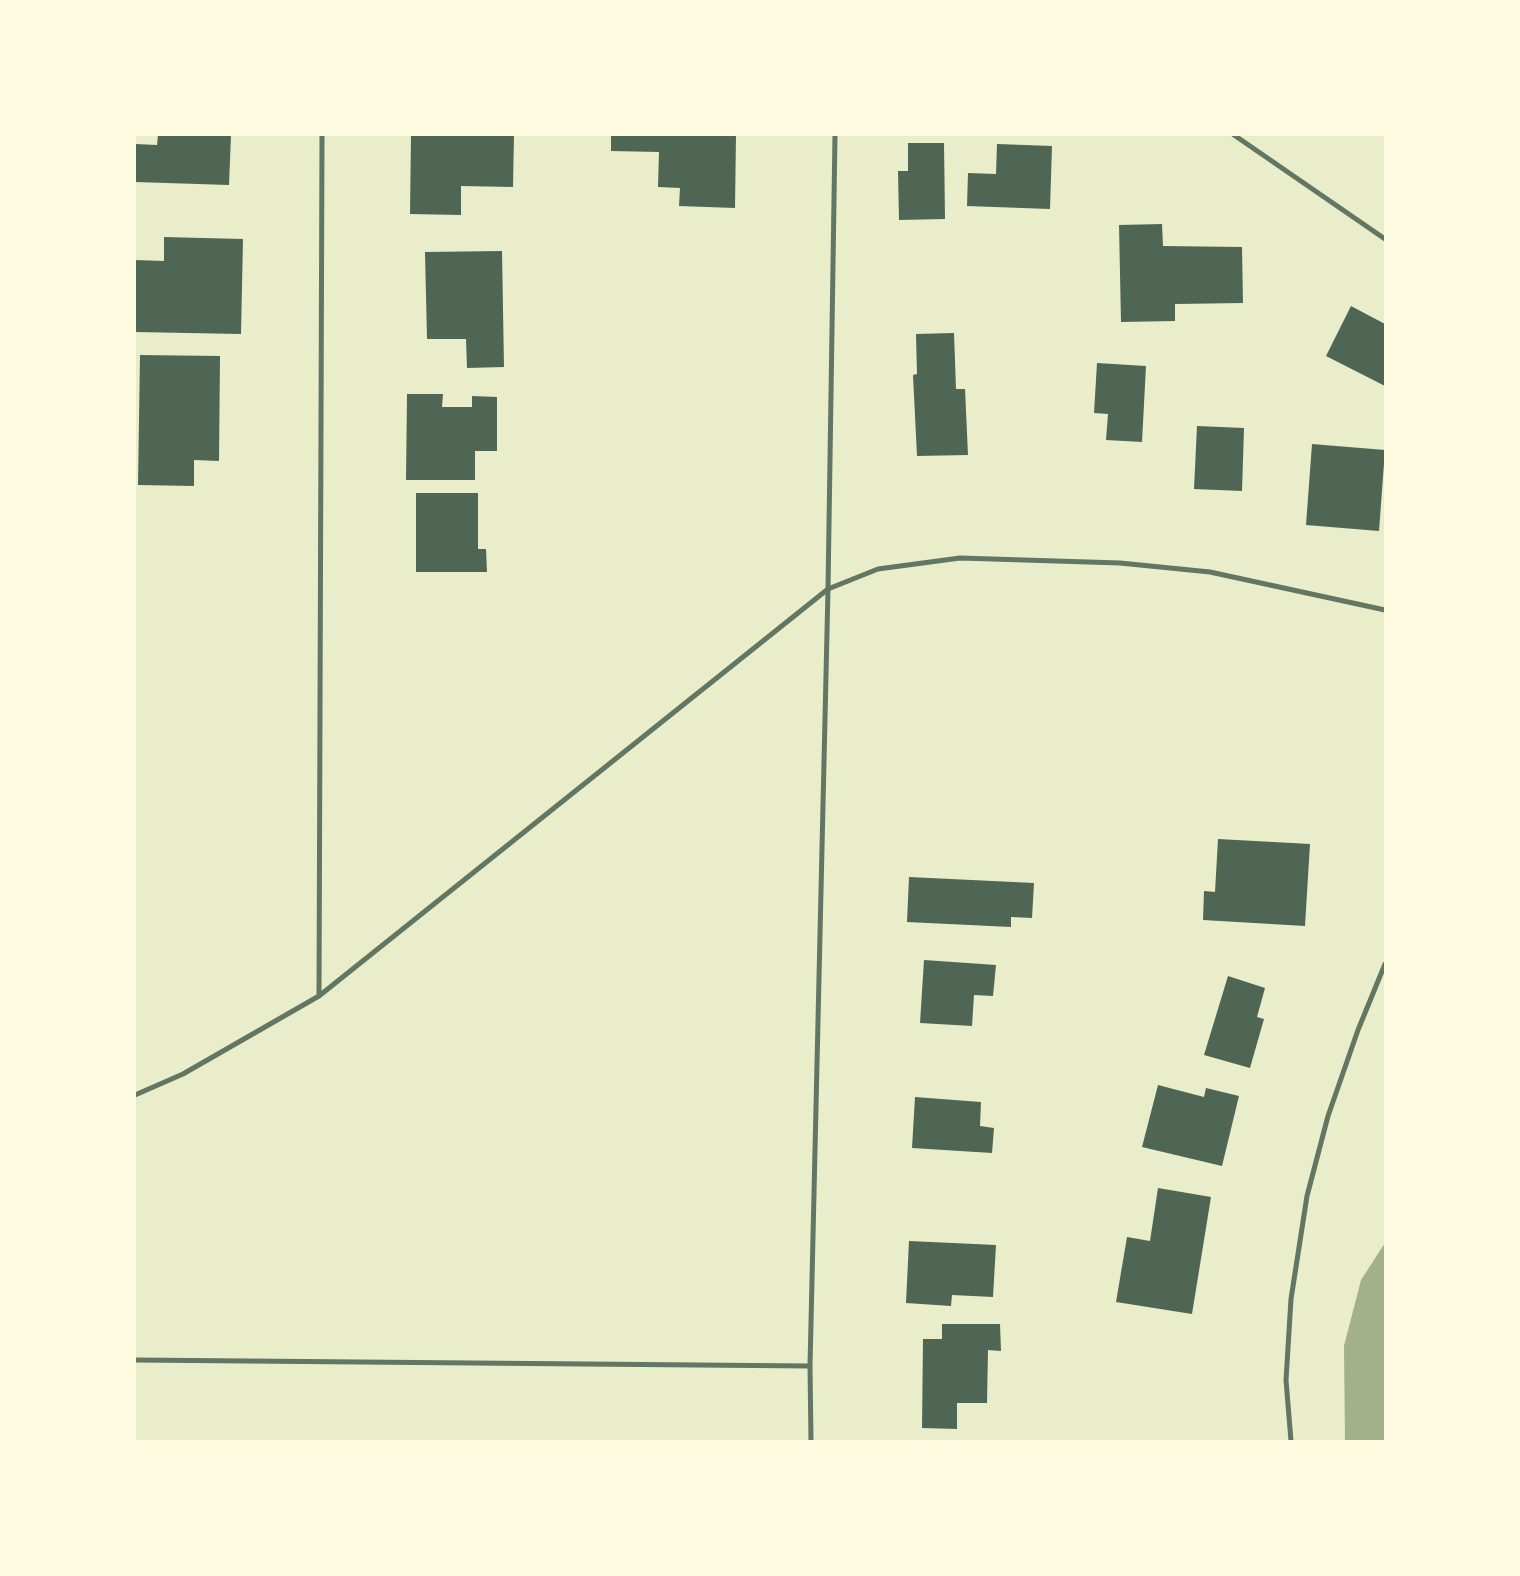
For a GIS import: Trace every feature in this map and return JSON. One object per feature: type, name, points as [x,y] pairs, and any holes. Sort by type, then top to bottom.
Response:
[{"type":"street","points":[[318,996],[322,135]]},
{"type":"street","points":[[811,1441],[810,1366],[828,589],[835,135]]},
{"type":"street","points":[[1234,135],[1385,239]]},
{"type":"street","points":[[135,1095],[183,1074],[318,996],[828,589],[878,569],[960,558],[1110,562],[1210,572],[1385,610]]},
{"type":"street","points":[[1291,1441],[1286,1380],[1291,1299],[1307,1196],[1328,1116],[1358,1030],[1385,964]]},
{"type":"street","points":[[135,1360],[810,1366]]},
{"type":"shaded area","points":[[1385,1243],[1385,1441],[1345,1441],[1344,1346],[1361,1280]]},
{"type":"building","points":[[158,135],[231,135],[229,185],[135,182],[135,144],[157,145]]},
{"type":"building","points":[[411,135],[514,135],[513,187],[461,186],[461,215],[410,214]]},
{"type":"building","points":[[611,135],[736,135],[735,208],[679,206],[680,188],[658,187],[659,152],[611,151]]},
{"type":"building","points":[[908,143],[944,143],[945,219],[899,220],[898,171],[908,171]]},
{"type":"building","points":[[997,144],[1052,146],[1050,209],[967,206],[968,173],[996,174]]},
{"type":"building","points":[[1162,224],[1163,246],[1242,247],[1243,303],[1175,304],[1175,321],[1121,322],[1119,225]]},
{"type":"building","points":[[164,237],[243,239],[241,334],[135,332],[135,260],[164,261]]},
{"type":"building","points":[[502,251],[504,367],[467,368],[466,339],[427,339],[425,252]]},
{"type":"building","points":[[1351,306],[1385,324],[1385,386],[1326,356]]},
{"type":"building","points":[[954,333],[956,389],[965,389],[968,455],[917,456],[913,375],[917,374],[916,334]]},
{"type":"building","points":[[140,355],[220,356],[219,461],[194,460],[194,486],[138,485]]},
{"type":"building","points":[[1097,363],[1146,366],[1142,442],[1106,440],[1108,414],[1094,413]]},
{"type":"building","points":[[407,394],[443,394],[442,407],[472,407],[472,396],[497,397],[497,451],[475,451],[475,480],[406,480]]},
{"type":"building","points":[[1197,426],[1244,428],[1242,491],[1194,489]]},
{"type":"building","points":[[1312,444],[1385,450],[1379,531],[1306,525]]},
{"type":"building","points":[[416,493],[478,493],[478,549],[486,549],[487,572],[416,572]]},
{"type":"building","points":[[1218,839],[1310,844],[1305,926],[1203,920],[1204,891],[1215,892]]},
{"type":"building","points":[[909,877],[1034,883],[1032,918],[1011,917],[1011,927],[907,922]]},
{"type":"building","points":[[924,960],[996,965],[993,996],[974,995],[972,1026],[920,1023]]},
{"type":"building","points":[[1228,976],[1265,988],[1257,1017],[1264,1019],[1250,1068],[1204,1055]]},
{"type":"building","points":[[1158,1085],[1204,1097],[1206,1088],[1239,1096],[1222,1166],[1142,1147]]},
{"type":"building","points":[[915,1097],[981,1102],[980,1126],[994,1128],[992,1153],[912,1148]]},
{"type":"building","points":[[1158,1188],[1211,1197],[1192,1314],[1116,1302],[1127,1237],[1150,1241]]},
{"type":"building","points":[[909,1241],[996,1245],[993,1297],[952,1295],[951,1306],[906,1303]]},
{"type":"building","points":[[942,1324],[1000,1324],[1001,1351],[988,1350],[987,1403],[957,1403],[957,1429],[922,1428],[923,1339],[942,1339]]}]
